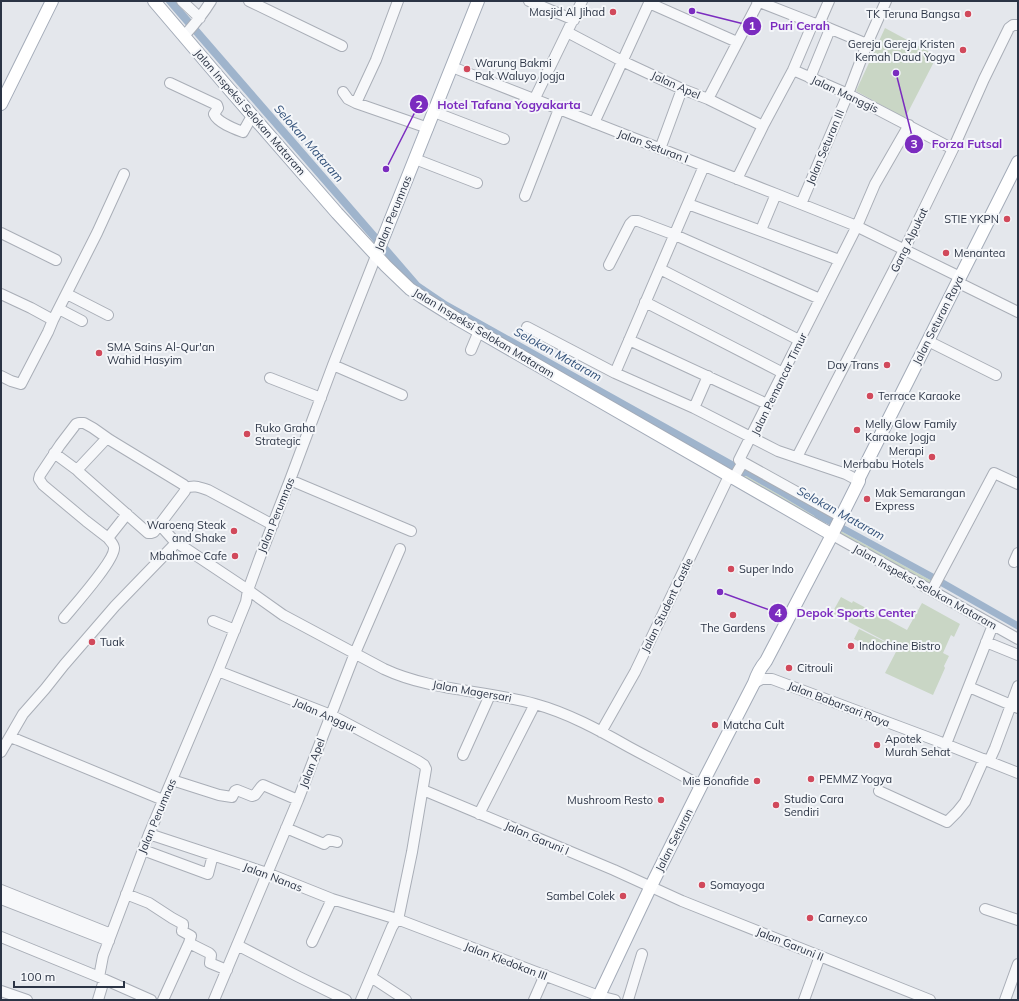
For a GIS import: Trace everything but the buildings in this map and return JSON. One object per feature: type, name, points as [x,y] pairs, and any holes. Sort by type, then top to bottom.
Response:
[{"type":"main road","points":[[1,104],[52,1]]},
{"type":"main road","name":"Jalan Inspeksi Selokan Mataram","points":[[154,1],[187,33],[252,116],[337,213],[378,252],[410,289],[479,331],[737,471],[831,533]]},
{"type":"main road","name":"Jalan Perumnas","points":[[378,252],[478,1]]},
{"type":"main road","name":"Jalan Seturan Raya","points":[[831,533],[1018,162]]},
{"type":"main road","points":[[754,683],[760,668],[766,661],[831,533]]},
{"type":"main road","name":"Jalan Seturan","points":[[598,998],[651,886],[754,683]]},
{"type":"street","points":[[182,1],[199,19]]},
{"type":"street","points":[[187,33],[199,19],[210,1]]},
{"type":"street","points":[[249,1],[342,46]]},
{"type":"street","points":[[356,103],[376,60],[398,1]]},
{"type":"street","points":[[530,1],[574,20]]},
{"type":"street","points":[[534,100],[582,1]]},
{"type":"street","points":[[708,100],[758,1],[867,44]]},
{"type":"street","points":[[737,179],[763,126],[829,1]]},
{"type":"street","name":"Jalan Seturan III","points":[[801,204],[886,1]]},
{"type":"street","points":[[594,123],[649,2],[737,42]]},
{"type":"street","name":"Gang Alpukat","points":[[797,457],[904,250],[1009,28],[1013,25],[1018,25]]},
{"type":"street","name":"Jalan Apel","points":[[567,32],[622,61],[763,126]]},
{"type":"street","points":[[810,78],[828,34]]},
{"type":"street","name":"Jalan Seturan I","points":[[452,67],[855,226]]},
{"type":"street","name":"Jalan Manggis","points":[[793,70],[848,94],[953,149]]},
{"type":"street","points":[[170,83],[217,105],[218,108],[214,114],[215,117],[232,128],[243,132],[252,116]]},
{"type":"street","points":[[660,149],[682,89]]},
{"type":"street","points":[[343,92],[348,99],[356,103],[428,128]]},
{"type":"street","points":[[525,196],[559,110]]},
{"type":"street","points":[[434,112],[504,139]]},
{"type":"street","name":"Jalan Pemancar Timur","points":[[858,479],[778,451],[750,437],[820,299],[875,184],[909,125]]},
{"type":"street","points":[[415,159],[477,183]]},
{"type":"street","points":[[615,373],[704,166]]},
{"type":"street","points":[[1,376],[21,384],[97,233],[124,174]]},
{"type":"street","points":[[760,230],[776,194]]},
{"type":"street","points":[[688,204],[839,260]]},
{"type":"street","points":[[609,264],[632,221],[638,221],[675,235],[820,299]]},
{"type":"street","points":[[855,226],[904,250],[1018,312]]},
{"type":"street","points":[[1,233],[56,260]]},
{"type":"street","name":"Jalan Perumnas","points":[[98,1000],[102,978],[103,956],[126,894],[149,834],[246,602],[248,590],[333,365],[378,252]]},
{"type":"street","points":[[660,269],[799,340]]},
{"type":"street","points":[[1,294],[52,320]]},
{"type":"street","points":[[67,294],[108,315]]},
{"type":"street","points":[[645,302],[783,373]]},
{"type":"street","points":[[59,309],[82,321]]},
{"type":"street","points":[[527,327],[615,373],[694,408],[750,437]]},
{"type":"street","points":[[471,350],[479,331]]},
{"type":"street","points":[[629,340],[767,404]]},
{"type":"street","points":[[928,341],[996,375]]},
{"type":"street","points":[[333,365],[402,396]]},
{"type":"street","points":[[694,408],[708,376]]},
{"type":"street","points":[[270,378],[321,398]]},
{"type":"street","points":[[64,618],[97,578],[111,558],[114,547],[108,538],[40,481],[40,475],[60,445],[78,423],[84,423],[93,428],[106,438],[184,485],[185,488]]},
{"type":"street","name":"Jalan Student Castle","points":[[601,732],[635,672],[737,471],[738,460],[750,437]]},
{"type":"street","points":[[77,470],[106,438]]},
{"type":"street","points":[[54,454],[77,470],[148,533],[154,532],[160,525],[185,491],[185,488]]},
{"type":"street","points":[[737,471],[838,517]]},
{"type":"street","points":[[935,584],[994,473],[1018,484]]},
{"type":"street","points":[[290,480],[411,531]]},
{"type":"street","points":[[185,488],[192,486],[208,490],[273,525]]},
{"type":"street","points":[[108,538],[127,514]]},
{"type":"street","name":"Jalan Magersari","points":[[160,525],[176,543],[283,614],[384,669],[411,680],[506,697],[559,712],[601,732],[701,786]]},
{"type":"street","name":"Jalan Inspeksi Selokan Mataram","points":[[831,533],[935,584],[993,625],[1018,639]]},
{"type":"street","points":[[1,752],[23,714],[115,606],[176,543]]},
{"type":"street","name":"Jalan Apel","points":[[214,1000],[298,800],[355,653],[400,549]]},
{"type":"street","points":[[213,621],[235,630]]},
{"type":"street","points":[[946,744],[993,625]]},
{"type":"street","points":[[986,642],[1018,655]]},
{"type":"street","points":[[766,661],[766,670],[772,679]]},
{"type":"street","name":"Jalan Anggur","points":[[218,672],[331,716],[424,765],[426,769],[423,790]]},
{"type":"street","points":[[754,683],[762,679],[772,679]]},
{"type":"street","name":"Jalan Babarsari Raya","points":[[772,679],[946,744],[1018,773]]},
{"type":"street","points":[[879,791],[947,822],[965,802],[1012,705],[1018,686]]},
{"type":"street","points":[[968,687],[1012,705]]},
{"type":"street","points":[[463,755],[490,695]]},
{"type":"street","points":[[479,814],[535,704]]},
{"type":"street","points":[[10,737],[163,800]]},
{"type":"street","points":[[172,780],[232,797],[237,790],[252,796],[256,795],[263,785],[298,800]]},
{"type":"street","points":[[361,1000],[392,927],[397,919],[412,852],[423,790]]},
{"type":"street","name":"Jalan Garuni I","points":[[423,790],[651,886]]},
{"type":"street","points":[[286,828],[324,844],[329,840],[337,842]]},
{"type":"street","name":"Jalan Nanas","points":[[149,834],[267,873],[332,899],[397,919]]},
{"type":"street","points":[[143,850],[208,874],[213,855]]},
{"type":"street","name":"Jalan Garuni II","points":[[651,886],[682,901],[930,1000]]},
{"type":"street","points":[[1,890],[110,938]]},
{"type":"street","points":[[126,894],[149,904],[182,924],[182,931],[191,934],[189,944],[163,1000]]},
{"type":"street","points":[[1,899],[110,938]]},
{"type":"street","points":[[312,942],[332,899]]},
{"type":"street","points":[[986,910],[1018,920]]},
{"type":"street","name":"Jalan Kledokan III","points":[[397,919],[545,975],[598,998],[615,1000]]},
{"type":"street","points":[[1,937],[102,978],[151,1000]]},
{"type":"street","points":[[189,944],[209,953],[211,955],[210,963],[226,970]]},
{"type":"street","points":[[237,944],[299,978],[346,1000]]},
{"type":"street","points":[[628,1000],[642,954]]},
{"type":"street","points":[[804,1000],[820,956]]},
{"type":"street","points":[[1006,1000],[1018,964]]},
{"type":"street","points":[[534,1000],[545,975]]},
{"type":"street","points":[[371,977],[406,1000]]},
{"type":"street","points":[[1,991],[27,1000]]},
{"type":"green space","points":[[885,28],[937,56],[905,118],[856,91]]},
{"type":"green space","points":[[741,473],[826,523],[824,526],[739,477]]},
{"type":"green space","points":[[839,530],[932,581],[930,584],[837,533]]},
{"type":"green space","points":[[841,597],[852,603],[853,601],[907,630],[922,603],[960,624],[954,637],[951,635],[943,653],[949,656],[933,695],[885,673],[898,648],[832,613]]},
{"type":"green space","points":[[859,629],[885,642],[879,652],[854,639]]},
{"type":"water","points":[[744,468],[830,515],[826,523],[741,473]]},
{"type":"water","points":[[842,524],[936,575],[932,581],[839,530]]},
{"type":"water","points":[[941,578],[1018,622],[1018,630],[937,584]]},
{"type":"waterway","name":"Selokan Mataram","points":[[170,1],[417,286],[445,305],[744,472]]},
{"type":"waterway","name":"Selokan Mataram","points":[[818,514],[841,527]]},
{"type":"place","name":"Puri Cerah","points":[[692,11]]},
{"type":"place","name":"Masjid Al Jihad","points":[[613,12]]},
{"type":"place","name":"TK Teruna Bangsa","points":[[968,14]]},
{"type":"place","name":"Gereja Gereja Kristen Kemah Daud Yogya","points":[[963,50]]},
{"type":"place","name":"Warung Bakmi Pak Waluyo Jogja","points":[[467,69]]},
{"type":"place","name":"Forza Futsal","points":[[896,73]]},
{"type":"place","name":"Hotel Tafana Yogyakarta","points":[[386,169]]},
{"type":"place","name":"STIE YKPN","points":[[1007,219]]},
{"type":"place","name":"Menantea","points":[[946,253]]},
{"type":"place","name":"SMA Sains Al-Qur'an Wahid Hasyim","points":[[99,353]]},
{"type":"place","name":"Day Trans","points":[[887,365]]},
{"type":"place","name":"Terrace Karaoke","points":[[870,396]]},
{"type":"place","name":"Melly Glow Family Karaoke Jogja","points":[[857,430]]},
{"type":"place","name":"Ruko Graha Strategic","points":[[247,434]]},
{"type":"place","name":"Merapi Merbabu Hotels","points":[[932,457]]},
{"type":"place","name":"Mak Semarangan Express","points":[[867,499]]},
{"type":"place","name":"Waroeng Steak and Shake","points":[[234,531]]},
{"type":"place","name":"Mbahmoe Cafe","points":[[235,556]]},
{"type":"place","name":"Super Indo","points":[[731,569]]},
{"type":"place","name":"Depok Sports Center","points":[[720,592]]},
{"type":"place","name":"The Gardens","points":[[733,615]]},
{"type":"place","name":"Tuak","points":[[92,642]]},
{"type":"place","name":"Indochine Bistro","points":[[851,646]]},
{"type":"place","name":"Citrouli","points":[[789,668]]},
{"type":"place","name":"Matcha Cult","points":[[715,725]]},
{"type":"place","name":"Apotek Murah Sehat","points":[[877,745]]},
{"type":"place","name":"PEMMZ Yogya","points":[[811,779]]},
{"type":"place","name":"Mie Bonafide","points":[[757,781]]},
{"type":"place","name":"Mushroom Resto","points":[[661,800]]},
{"type":"place","name":"Studio Cara Sendiri","points":[[776,805]]},
{"type":"place","name":"Somayoga","points":[[702,885]]},
{"type":"place","name":"Sambel Colek","points":[[623,896]]},
{"type":"place","name":"Carney.co","points":[[810,918]]}]
